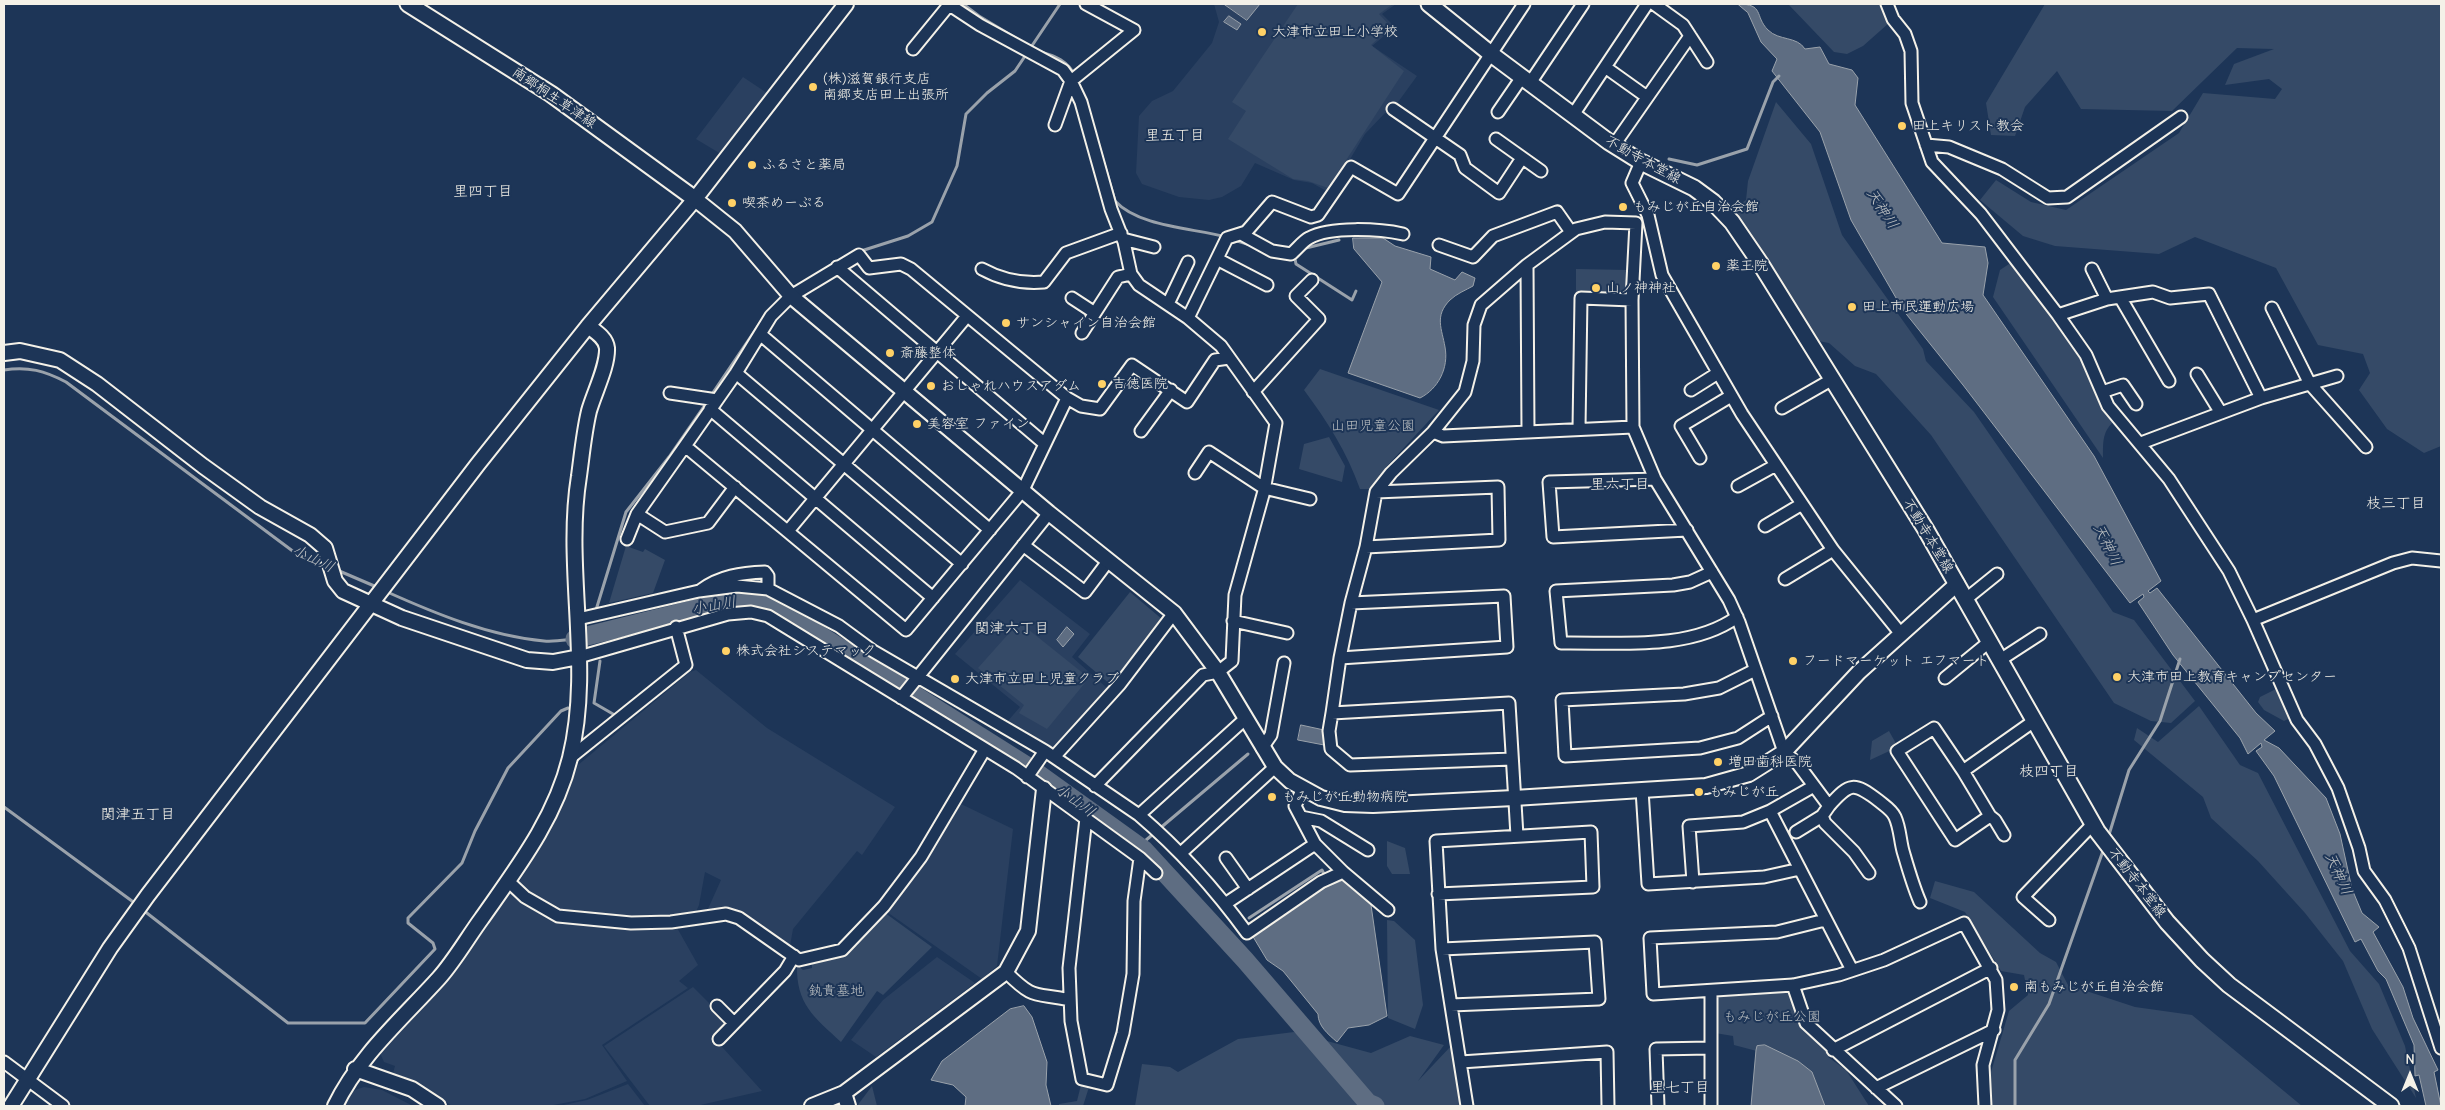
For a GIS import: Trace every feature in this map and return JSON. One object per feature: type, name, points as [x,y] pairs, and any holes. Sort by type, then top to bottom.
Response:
[{"type":"main road","name":"南郷桐生草津線","points":[[408,4],[551,94],[695,199]]},
{"type":"main road","name":"不動寺本堂線","points":[[1429,4],[1491,54],[1614,145],[1641,162],[1694,188],[1713,202],[1727,216],[1760,263],[1966,599],[2092,825],[2167,922],[2202,960],[2229,985],[2391,1106]]},
{"type":"street","points":[[11,1106],[110,948],[148,895],[372,605],[417,543],[588,326],[695,199],[846,4]]},
{"type":"street","points":[[914,49],[949,4],[980,25],[1063,70],[1071,81],[1081,102],[1111,209],[1122,236],[1131,274],[1139,285],[1188,318],[1221,346],[1276,423],[1264,488],[1235,595],[1232,661],[1218,672],[1203,675],[1095,786]]},
{"type":"street","points":[[1055,125],[1071,81],[1138,27],[1086,4]]},
{"type":"street","points":[[1188,318],[1227,238],[1246,232],[1272,202],[1311,217],[1318,215],[1351,167],[1398,194],[1524,4]]},
{"type":"street","points":[[1498,112],[1526,80],[1583,4]]},
{"type":"street","points":[[1572,115],[1647,4]]},
{"type":"street","points":[[1654,4],[1683,25],[1708,62]]},
{"type":"street","points":[[1887,4],[1893,19],[1905,34],[1911,50],[1912,104],[1932,162],[1981,214],[2058,315],[2086,355],[2108,406],[2141,443],[2169,479],[2229,571],[2254,620],[2297,720],[2314,744],[2338,788],[2359,848],[2364,871],[2385,900],[2409,948],[2441,1048]]},
{"type":"street","points":[[1614,145],[1690,36]]},
{"type":"street","points":[[1605,67],[1647,97]]},
{"type":"street","points":[[1394,109],[1460,155],[1465,168],[1499,193],[1522,158]]},
{"type":"street","points":[[1926,146],[1949,147],[2002,169],[2048,198],[2067,197],[2181,117]]},
{"type":"street","points":[[1496,140],[1540,171]]},
{"type":"street","points":[[1641,162],[1632,183],[1648,215],[1662,275],[1731,396],[1776,465],[1833,550],[1901,634]]},
{"type":"street","points":[[695,199],[735,231],[791,296],[1049,512],[1174,613],[1218,672],[1275,767],[1290,781],[1321,798],[1345,804],[1373,805],[1514,798],[1706,786],[1749,774],[1784,752],[1860,672],[1956,584]]},
{"type":"street","points":[[1439,245],[1473,257],[1493,236],[1557,212],[1571,232]]},
{"type":"street","points":[[1512,759],[1350,765],[1331,749],[1329,731],[1340,658],[1351,603],[1366,547],[1376,492],[1391,473],[1433,432],[1465,392],[1473,361],[1474,325],[1481,305],[1527,265],[1582,226],[1605,222],[1636,223],[1632,300],[1633,427],[1655,480],[1687,530],[1737,617],[1784,752],[1796,763],[1828,806]]},
{"type":"street","points":[[1241,234],[1272,252],[1291,254],[1309,238],[1344,230],[1385,230],[1403,234]]},
{"type":"street","points":[[982,268],[997,277],[1027,284],[1044,282],[1066,252],[1122,236],[1154,247]]},
{"type":"street","points":[[627,540],[637,514],[736,373],[771,316],[791,296],[859,255],[870,268],[901,264],[912,268],[1067,398],[1081,406],[1100,409],[1132,364],[1187,402],[1215,360],[1229,358]]},
{"type":"street","points":[[1217,259],[1267,285]]},
{"type":"street","points":[[1168,304],[1188,262]]},
{"type":"street","points":[[1527,265],[1528,431]]},
{"type":"street","points":[[837,268],[1045,444]]},
{"type":"street","points":[[2092,269],[2107,299]]},
{"type":"street","points":[[1082,333],[1118,278],[1131,274]]},
{"type":"street","points":[[1253,392],[1319,319],[1296,296],[1312,280]]},
{"type":"street","points":[[2058,315],[2107,299],[2152,292],[2170,298],[2209,294],[2261,398]]},
{"type":"street","points":[[2120,297],[2169,381]]},
{"type":"street","points":[[1072,298],[1095,313]]},
{"type":"street","points":[[1579,428],[1581,298],[1632,300]]},
{"type":"street","points":[[2272,308],[2310,384],[2366,447]]},
{"type":"street","points":[[788,531],[967,316]]},
{"type":"street","points":[[335,1106],[355,1069],[441,976],[508,881],[534,842],[557,796],[570,758],[578,705],[579,651],[573,528],[575,496],[589,412],[606,357],[607,347],[602,336],[588,326]]},
{"type":"street","points":[[760,334],[990,530]]},
{"type":"street","points":[[4,353],[20,351],[60,360],[97,384],[203,466],[260,507],[310,535],[328,554],[335,581],[343,591],[372,605],[402,618],[527,660],[552,662],[579,651],[728,614],[751,612],[768,616],[1016,768],[1140,858],[1156,873]]},
{"type":"street","points":[[736,373],[842,465],[962,564]]},
{"type":"street","points":[[1691,390],[1718,373]]},
{"type":"street","points":[[2196,374],[2221,413]]},
{"type":"street","points":[[2141,443],[2261,398],[2337,376]]},
{"type":"street","points":[[1782,408],[1831,380]]},
{"type":"street","points":[[2102,392],[2123,385],[2136,404]]},
{"type":"street","points":[[1141,431],[1171,390]]},
{"type":"street","points":[[670,393],[717,400]]},
{"type":"street","points":[[1700,458],[1681,426],[1731,396]]},
{"type":"street","points":[[685,446],[906,630],[1023,490],[1067,398]]},
{"type":"street","points":[[710,409],[933,598]]},
{"type":"street","points":[[1433,432],[1443,436],[1579,428],[1633,427]]},
{"type":"street","points":[[1194,473],[1209,452],[1264,488],[1310,499]]},
{"type":"street","points":[[1738,486],[1776,465]]},
{"type":"street","points":[[1655,480],[1549,482],[1553,537],[1687,530]]},
{"type":"street","points":[[637,514],[665,532],[708,523],[735,487]]},
{"type":"street","points":[[1366,547],[1499,540],[1498,487],[1376,492]]},
{"type":"street","points":[[1765,526],[1802,504]]},
{"type":"street","points":[[901,698],[1049,512]]},
{"type":"street","points":[[1023,545],[1085,592],[1109,560]]},
{"type":"street","points":[[1785,579],[1833,550]]},
{"type":"street","points":[[2254,620],[2394,563],[2412,558],[2441,561]]},
{"type":"street","points":[[699,592],[713,581],[744,573],[765,572],[768,576],[768,589]]},
{"type":"street","points":[[1712,572],[1690,582],[1673,585],[1556,591],[1561,643],[1690,638],[1710,632],[1737,617]]},
{"type":"street","points":[[1966,599],[1997,574]]},
{"type":"street","points":[[578,621],[699,592],[736,586],[768,589],[839,626],[873,650],[1050,754],[1139,815],[1181,853],[1247,933],[1321,882],[1343,872]]},
{"type":"street","points":[[1340,658],[1507,647],[1504,596],[1351,603]]},
{"type":"street","points":[[1027,777],[1120,684],[1174,613]]},
{"type":"street","points":[[1233,621],[1287,633]]},
{"type":"street","points":[[570,758],[686,665],[676,627]]},
{"type":"street","points":[[2000,660],[2040,634]]},
{"type":"street","points":[[1945,678],[1989,642]]},
{"type":"street","points":[[1262,748],[1271,735],[1284,663]]},
{"type":"street","points":[[1755,670],[1719,688],[1684,694],[1562,700],[1565,756],[1700,748],[1738,738],[1772,716]]},
{"type":"street","points":[[1332,714],[1509,703],[1517,836]]},
{"type":"street","points":[[1139,815],[1245,719]]},
{"type":"street","points":[[1963,771],[2034,721]]},
{"type":"street","points":[[1990,816],[1955,840],[1896,751],[1934,728],[2004,835]]},
{"type":"street","points":[[508,881],[525,897],[558,916],[631,923],[671,922],[726,914],[740,918],[799,960],[842,950],[884,906],[921,857],[985,749]]},
{"type":"street","points":[[1181,853],[1275,767]]},
{"type":"street","points":[[1692,882],[1689,826],[1743,822],[1770,811],[1814,786]]},
{"type":"street","points":[[1796,832],[1822,816],[1840,793],[1853,787],[1861,788],[1895,815],[1903,849],[1920,902]]},
{"type":"street","points":[[1303,788],[1295,806],[1314,844],[1343,872],[1388,910]]},
{"type":"street","points":[[812,1106],[846,1100],[1006,972],[1028,931],[1044,790]]},
{"type":"street","points":[[1642,790],[1648,884],[1764,877],[1800,869]]},
{"type":"street","points":[[1770,811],[1852,970]]},
{"type":"street","points":[[1301,816],[1321,821],[1368,850]]},
{"type":"street","points":[[1822,816],[1825,823],[1854,852],[1870,873]]},
{"type":"street","points":[[1086,818],[1069,968],[1071,1021],[1082,1079],[1107,1085],[1123,1033],[1133,974],[1134,901],[1140,858]]},
{"type":"street","points":[[2049,920],[2022,897],[2092,825]]},
{"type":"street","points":[[1438,894],[1593,887],[1591,832],[1436,841],[1438,894],[1442,949],[1467,1106]]},
{"type":"street","points":[[1225,904],[1314,844]]},
{"type":"street","points":[[1226,858],[1248,890]]},
{"type":"street","points":[[1825,920],[1777,932],[1650,938],[1653,994],[1794,986],[1884,960],[1964,922],[1996,980],[1998,1010],[1983,1065],[1985,1106]]},
{"type":"street","points":[[1442,949],[1595,942],[1599,999],[1451,1005]]},
{"type":"street","points":[[719,1039],[785,971],[794,956]]},
{"type":"street","points":[[1833,1050],[1991,968]]},
{"type":"street","points":[[1006,972],[1025,991],[1038,996],[1070,1000]]},
{"type":"street","points":[[1794,986],[1806,1023],[1833,1050],[1896,1106]]},
{"type":"street","points":[[1711,992],[1711,1106]]},
{"type":"street","points":[[717,1006],[734,1023]]},
{"type":"street","points":[[1876,1088],[1994,1030]]},
{"type":"street","points":[[1658,1106],[1656,1049],[1710,1048]]},
{"type":"street","points":[[1461,1062],[1607,1052],[1608,1106]]},
{"type":"street","points":[[4,1062],[26,1081],[63,1106]]},
{"type":"street","points":[[355,1069],[412,1089],[438,1106]]},
{"type":"shaded area","points":[[1214,4],[1396,4],[1382,14],[1395,27],[1372,46],[1417,76],[1393,109],[1385,113],[1365,134],[1330,193],[1312,183],[1294,180],[1255,163],[1241,186],[1222,197],[1209,200],[1179,197],[1142,184],[1136,173],[1139,116],[1152,101],[1173,91],[1212,43],[1219,22]]},
{"type":"shaded area","points":[[743,77],[767,93],[721,154],[696,139]]},
{"type":"shaded area","points":[[1020,580],[1090,634],[1072,657],[1107,688],[1051,751],[1007,722],[1020,707],[955,654]]},
{"type":"shaded area","points":[[696,670],[767,728],[895,807],[862,855],[857,851],[793,929],[790,946],[735,910],[733,913],[723,910],[707,911],[721,880],[705,872],[699,905],[695,914],[664,919],[560,912],[536,899],[518,884],[552,826],[578,765],[690,672]]},
{"type":"shaded area","points":[[961,804],[1013,829],[997,966],[982,979],[887,912]]},
{"type":"shaded area","points":[[513,889],[553,920],[561,923],[579,922],[608,927],[662,929],[676,926],[698,965],[679,981],[688,988],[602,1045],[627,1081],[585,1099],[548,1106],[452,1106],[416,1081],[393,1073],[395,1066],[384,1062],[380,1053],[452,973]]},
{"type":"shaded area","points":[[937,957],[975,983],[876,1057],[851,1040],[883,1000]]},
{"type":"shaded area","points":[[693,987],[729,1023],[714,1038],[762,1091],[696,1106],[650,1106],[604,1046]]},
{"type":"shaded area","points":[[628,1084],[645,1106],[559,1106],[587,1100]]},
{"type":"shaded area","points":[[364,1087],[382,1090],[413,1106],[343,1106],[349,1092]]},
{"type":"green space","points":[[1298,4],[1393,4],[1379,14],[1391,27],[1371,45],[1404,71],[1328,188],[1308,181],[1293,179],[1228,139],[1246,111],[1232,102]]},
{"type":"green space","points":[[1788,4],[1882,4],[1889,23],[1863,46],[1847,54],[1834,52]]},
{"type":"green space","points":[[2045,4],[2441,4],[2441,446],[2424,453],[2387,429],[2359,390],[2370,373],[2363,354],[2318,345],[2276,268],[2195,237],[2159,254],[2055,246],[2023,236],[1980,200],[1996,180],[2031,202],[2066,210],[2179,133],[2203,93],[2275,99],[2282,89],[2269,79],[2225,85],[2234,64],[2274,49],[2237,48],[2172,111],[2081,109],[2057,71],[2025,107],[2015,136],[1991,135],[1986,103]]},
{"type":"green space","points":[[1776,102],[1811,144],[1842,235],[1923,349],[1926,361],[1974,412],[2113,612],[2134,620],[2195,701],[2171,723],[2151,721],[2114,703],[1931,435],[1876,374],[1855,366],[1829,343],[1818,341],[1730,211],[1746,200],[1748,181]]},
{"type":"green space","points":[[2012,262],[2087,363],[2116,420],[2106,432],[2103,442],[2103,458],[1993,297],[2000,270]]},
{"type":"green space","points":[[1576,269],[1628,270],[1628,295],[1576,294]]},
{"type":"green space","name":"山田児童公園","points":[[1320,369],[1439,410],[1386,467],[1374,489],[1360,489],[1336,437],[1304,390]]},
{"type":"green space","points":[[1329,437],[1345,466],[1342,482],[1299,469],[1304,444]]},
{"type":"green space","points":[[626,546],[643,552],[645,549],[665,560],[653,593],[609,603]]},
{"type":"green space","points":[[1130,592],[1163,620],[1111,685],[1078,657]]},
{"type":"green space","points":[[1019,622],[1089,678],[1047,729],[1019,713],[1024,705],[978,668]]},
{"type":"green space","points":[[2278,688],[2290,718],[2284,721],[2264,710],[2258,702],[2260,697]]},
{"type":"green space","points":[[2199,706],[2240,765],[2258,773],[2350,951],[2379,984],[2405,1046],[2416,1098],[2372,1029],[2343,961],[2305,913],[2258,861],[2211,818],[2203,797],[2134,740],[2137,728],[2158,742]]},
{"type":"green space","points":[[1889,731],[1898,747],[1870,760],[1872,741]]},
{"type":"green space","points":[[1387,841],[1405,848],[1410,874],[1392,874],[1387,866]]},
{"type":"green space","points":[[1935,881],[1974,892],[2040,953],[2056,962],[2068,985],[2135,1007],[2192,1015],[2302,1106],[1991,1106],[1991,1072],[2009,1011],[2028,995],[2024,975],[2001,971],[1965,912],[1930,898]]},
{"type":"green space","name":"釻貴墓地","points":[[881,910],[932,947],[883,995],[877,991],[841,1042],[815,1017],[803,1000],[797,978],[797,965],[803,970],[812,968],[812,963],[816,959],[841,953]]},
{"type":"green space","points":[[1387,920],[1394,921],[1415,940],[1423,1005],[1415,1029],[1388,1018]]},
{"type":"green space","name":"もみじが丘公園","points":[[1790,991],[1801,1026],[1831,1056],[1828,1057],[1846,1070],[1869,1106],[1826,1106],[1805,1074],[1768,1054],[1734,1045],[1733,1036],[1715,1033],[1715,995]]},
{"type":"green space","points":[[1294,1032],[1371,1053],[1410,1036],[1444,1045],[1418,1081],[1451,1046],[1462,1106],[1135,1106],[1142,1064],[1170,1067],[1178,1072],[1238,1039]]},
{"type":"green space","points":[[1081,1085],[1089,1087],[1083,1106],[1059,1106],[1059,1104],[1077,1101]]},
{"type":"green space","points":[[872,1086],[877,1106],[857,1106]]},
{"type":"water","points":[[1224,4],[1260,4],[1247,20]]},
{"type":"water","name":"天神川","points":[[1738,4],[1752,6],[1756,9],[1764,25],[1777,36],[1793,40],[1805,49],[1820,47],[1829,64],[1852,70],[1858,78],[1855,105],[1942,243],[1985,247],[1988,263],[1983,295],[2094,456],[2161,581],[2148,591],[2150,593],[2157,588],[2256,713],[2275,731],[2264,740],[2279,748],[2326,798],[2340,834],[2352,889],[2362,913],[2379,927],[2373,932],[2403,987],[2413,1018],[2438,1070],[2434,1072],[2441,1106],[2426,1106],[2419,1075],[2415,1076],[2414,1045],[2386,979],[2378,971],[2361,939],[2355,942],[2274,776],[2256,751],[2262,747],[2261,743],[2248,754],[2240,738],[2173,655],[2138,602],[2144,597],[2143,594],[2130,603],[1903,310],[1851,220],[1820,132],[1772,71],[1777,59],[1761,42],[1748,13]]},
{"type":"water","points":[[1229,16],[1241,24],[1237,30],[1224,22]]},
{"type":"water","points":[[1353,238],[1383,238],[1395,246],[1431,257],[1430,269],[1455,280],[1462,272],[1475,278],[1473,286],[1452,298],[1442,312],[1440,323],[1446,355],[1444,370],[1432,389],[1420,398],[1348,373],[1382,282],[1354,249]]},
{"type":"water","points":[[1067,627],[1074,634],[1063,647],[1057,640]]},
{"type":"water","points":[[1301,725],[1324,730],[1324,745],[1298,740]]},
{"type":"water","points":[[1345,880],[1371,905],[1387,1016],[1369,1025],[1348,1028],[1337,1042],[1324,1030],[1318,1014],[1283,971],[1267,960],[1252,935],[1326,887]]},
{"type":"water","points":[[1024,1006],[1032,1017],[1047,1062],[1046,1085],[1051,1106],[965,1106],[966,1097],[953,1085],[931,1080],[942,1061],[1010,1009]]},
{"type":"water","points":[[1765,1045],[1798,1061],[1812,1072],[1825,1106],[1751,1106],[1756,1050],[1757,1046]]},
{"type":"waterway","points":[[963,4],[1024,43]]},
{"type":"waterway","points":[[861,251],[908,236],[932,222],[957,166],[966,114],[987,93],[1015,71],[1060,4]]},
{"type":"waterway","points":[[1041,52],[1061,60],[1069,66],[1075,76]]},
{"type":"waterway","points":[[1669,159],[1697,165],[1747,149],[1773,82],[1779,76]]},
{"type":"waterway","points":[[1087,105],[1115,201],[1125,210],[1152,221],[1226,237]]},
{"type":"waterway","points":[[1234,240],[1247,244]]},
{"type":"waterway","points":[[1278,257],[1295,259],[1306,248],[1339,240]]},
{"type":"waterway","points":[[797,286],[845,257]]},
{"type":"waterway","points":[[1295,259],[1296,264],[1352,300],[1356,291]]},
{"type":"waterway","points":[[773,307],[784,295]]},
{"type":"waterway","points":[[710,397],[760,323]]},
{"type":"waterway","name":"小山川","points":[[4,370],[36,370],[66,382],[298,555],[326,566]]},
{"type":"waterway","points":[[596,610],[626,512],[669,457],[707,402]]},
{"type":"waterway","name":"小山川","points":[[337,570],[379,588]]},
{"type":"waterway","name":"小山川","points":[[385,591],[442,615],[482,629],[544,641],[575,639]]},
{"type":"waterway","name":"小山川","points":[[575,639],[724,602],[752,601],[780,610],[1030,768],[1144,850],[1245,960],[1368,1103],[1375,1106]]},
{"type":"waterway","points":[[2108,838],[2129,770],[2160,721],[2180,659]]},
{"type":"waterway","points":[[600,661],[594,703],[613,714]]},
{"type":"waterway","points":[[143,910],[288,1023],[365,1023],[435,949],[433,943],[408,923],[408,918],[462,863],[475,831],[508,768],[561,711],[568,708]]},
{"type":"waterway","points":[[1139,846],[1248,754]]},
{"type":"waterway","points":[[4,807],[136,904]]},
{"type":"waterway","points":[[2015,1106],[2015,1060],[2049,1004],[2104,848]]},
{"type":"waterway","points":[[1249,918],[1322,870],[1325,876]]},
{"type":"place","name":"大津市立田上小学校","points":[[1262,32]]},
{"type":"place","name":"(株)滋賀銀行支店 南郷支店田上出張所","points":[[813,87]]},
{"type":"place","name":"田上キリスト教会","points":[[1902,126]]},
{"type":"place","name":"ふるさと薬局","points":[[752,165]]},
{"type":"place","name":"喫茶めーぷる","points":[[732,203]]},
{"type":"place","name":"もみじが丘自治会館","points":[[1623,207]]},
{"type":"place","name":"薬王院","points":[[1716,266]]},
{"type":"place","name":"山ノ神神社","points":[[1596,288]]},
{"type":"place","name":"田上市民運動広場","points":[[1852,307]]},
{"type":"place","name":"サンシャイン自治会館","points":[[1006,323]]},
{"type":"place","name":"斎藤整体","points":[[890,353]]},
{"type":"place","name":"吉徳医院","points":[[1102,384]]},
{"type":"place","name":"おしゃれハウスアダム","points":[[931,386]]},
{"type":"place","name":"美容室 ファイン","points":[[917,424]]},
{"type":"place","name":"株式会社システマック","points":[[726,651]]},
{"type":"place","name":"フードマーケット エフマート","points":[[1793,661]]},
{"type":"place","name":"大津市田上教育キャンプセンター","points":[[2117,677]]},
{"type":"place","name":"大津市立田上児童クラブ","points":[[955,679]]},
{"type":"place","name":"増田歯科医院","points":[[1718,762]]},
{"type":"place","name":"もみじが丘","points":[[1699,792]]},
{"type":"place","name":"もみじが丘動物病院","points":[[1272,797]]},
{"type":"place","name":"南もみじが丘自治会館","points":[[2014,987]]},
{"type":"district","name":"里五丁目","points":[[1175,136]]},
{"type":"district","name":"里四丁目","points":[[483,192]]},
{"type":"district","name":"里六丁目","points":[[1620,485]]},
{"type":"district","name":"枝三丁目","points":[[2396,504]]},
{"type":"district","name":"関津六丁目","points":[[1012,629]]},
{"type":"district","name":"枝四丁目","points":[[2049,772]]},
{"type":"district","name":"関津五丁目","points":[[138,815]]},
{"type":"district","name":"里七丁目","points":[[1680,1088]]}]
